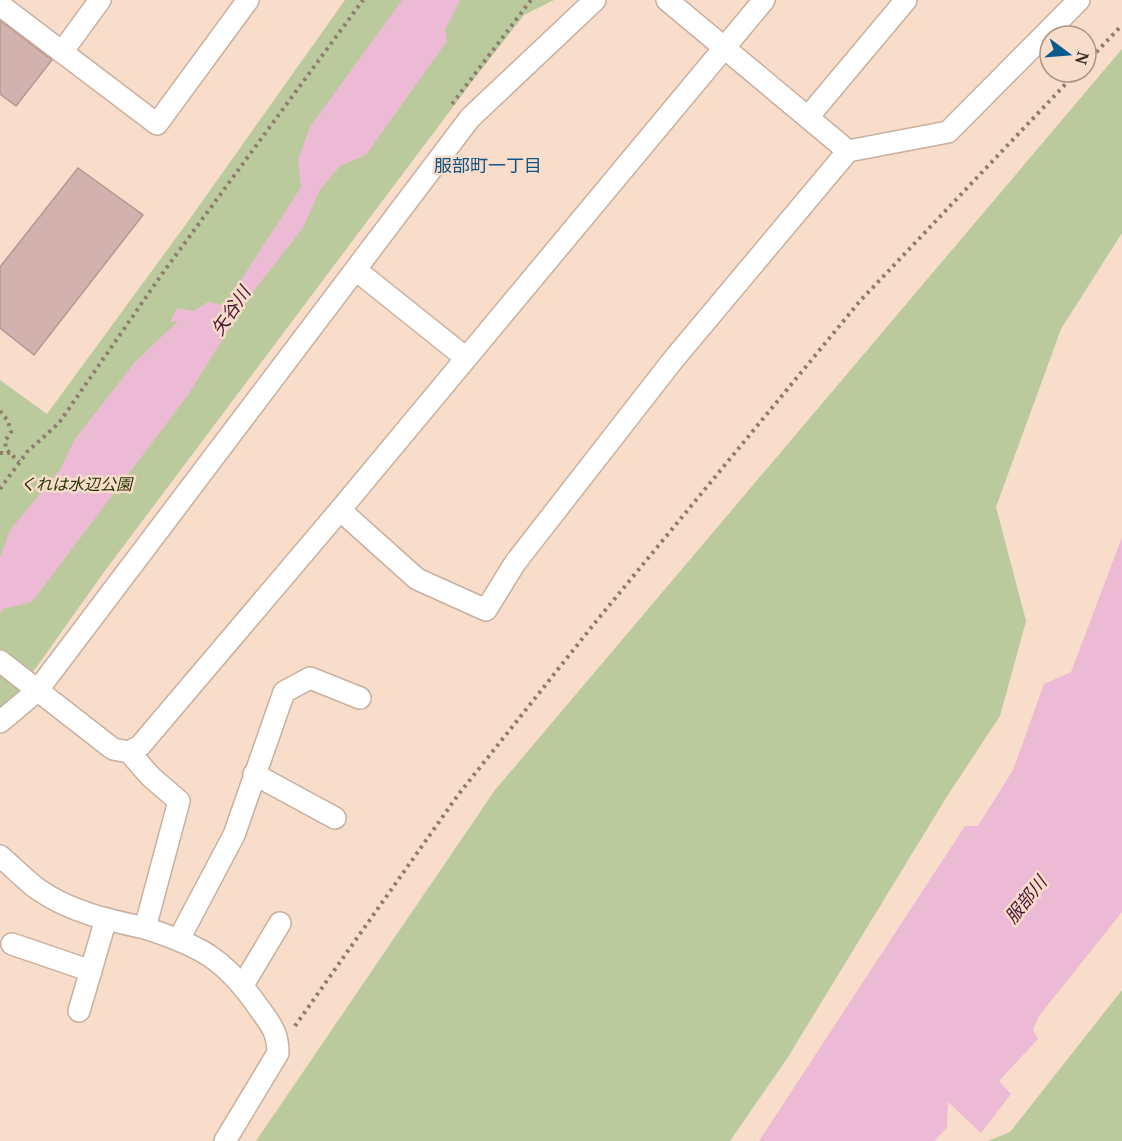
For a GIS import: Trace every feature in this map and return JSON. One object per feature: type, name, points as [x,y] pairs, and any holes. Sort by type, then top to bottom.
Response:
[{"type":"street","points":[[62,52],[100,0]]},
{"type":"street","points":[[0,5],[157,124],[248,0]]},
{"type":"street","points":[[0,722],[37,691],[470,118],[595,0]]},
{"type":"street","points":[[667,0],[848,151]]},
{"type":"street","points":[[129,752],[140,746],[340,510],[764,0]]},
{"type":"street","points":[[808,117],[906,0]]},
{"type":"street","points":[[340,510],[417,579],[486,610],[516,563],[673,360],[848,151],[948,132],[1079,0]]},
{"type":"street","points":[[356,270],[466,358]]},
{"type":"street","points":[[1,662],[114,749],[129,752],[151,777],[179,801],[145,928]]},
{"type":"street","points":[[179,939],[234,835],[284,692],[310,678],[360,698]]},
{"type":"street","points":[[254,774],[336,818]]},
{"type":"street","points":[[0,856],[39,890],[69,908],[179,939],[214,957],[243,985],[273,1028],[278,1038],[278,1053],[225,1141]]},
{"type":"street","points":[[79,1011],[106,919]]},
{"type":"street","points":[[243,985],[280,923]]},
{"type":"street","points":[[12,944],[91,971]]},
{"type":"path","points":[[0,489],[19,462],[58,423],[162,274],[363,0]]},
{"type":"path","points":[[1098,51],[1122,26]]},
{"type":"path","points":[[278,1038],[289,1033],[465,786],[598,618],[860,301],[1066,84]]},
{"type":"path","points":[[0,411],[8,421],[11,432],[5,441],[6,449],[19,462]]},
{"type":"path","points":[[0,453],[10,453]]},
{"type":"green space","name":"くれは水辺公園","points":[[345,0],[554,0],[524,15],[104,572],[38,665],[16,694],[0,709],[0,380],[47,414],[184,227]]},
{"type":"green space","points":[[1122,49],[1122,233],[1061,329],[996,507],[1026,621],[1000,716],[946,798],[788,1057],[730,1141],[256,1141],[495,790],[1092,84],[1098,84],[1098,77]]},
{"type":"green space","points":[[1122,990],[1122,1141],[988,1141],[1010,1132]]},
{"type":"water","name":"矢谷川","points":[[402,0],[460,0],[445,30],[447,41],[366,155],[340,166],[320,190],[303,228],[249,297],[188,395],[32,602],[3,609],[0,614],[0,558],[10,530],[60,470],[75,439],[135,362],[178,321],[170,322],[177,308],[193,311],[208,302],[225,305],[301,187],[298,160],[310,127]]},
{"type":"water","name":"服部川","points":[[1122,537],[1122,912],[1039,1016],[1033,1030],[1038,1039],[999,1081],[1011,1094],[981,1133],[948,1102],[947,1128],[934,1141],[759,1141],[965,826],[978,826],[1013,770],[1044,684],[1071,672]]},
{"type":"building","points":[[0,20],[52,60],[16,106],[0,94]]},
{"type":"building","points":[[78,168],[143,215],[34,355],[0,328],[0,267]]},
{"type":"district","name":"服部町一丁目","points":[[488,166]]}]
